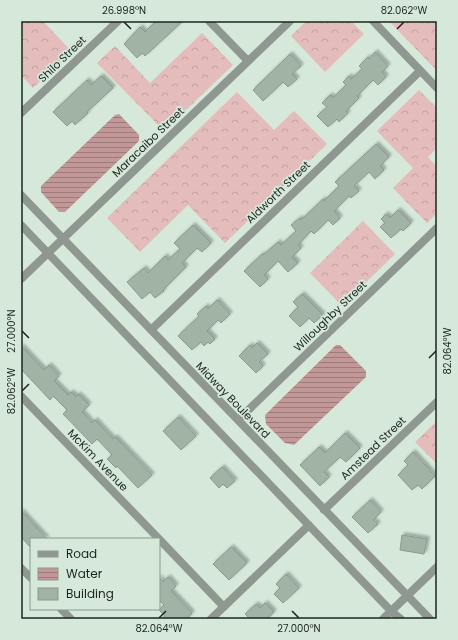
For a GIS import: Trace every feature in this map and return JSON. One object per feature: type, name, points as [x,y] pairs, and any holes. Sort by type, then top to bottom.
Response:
[{"type":"street","name":"Shilo Street","points":[[21,113],[118,21]]},
{"type":"street","points":[[209,21],[248,61]]},
{"type":"street","name":"Maracaibo Street","points":[[21,279],[290,21]]},
{"type":"street","points":[[373,21],[437,88]]},
{"type":"street","name":"Aldworth Street","points":[[151,330],[420,70]]},
{"type":"street","name":"Midway Boulevard","points":[[21,195],[430,619]]},
{"type":"street","points":[[21,225],[308,525],[401,619]]},
{"type":"street","name":"Willoughby Street","points":[[238,420],[437,228]]},
{"type":"street","name":"McKim Avenue","points":[[21,396],[158,538]]},
{"type":"street","name":"Amstead Street","points":[[324,510],[437,402]]},
{"type":"street","points":[[211,619],[308,525]]},
{"type":"street","name":"McKim Avenue","points":[[160,540],[224,606]]},
{"type":"street","points":[[383,619],[437,567]]},
{"type":"street","points":[[21,568],[30,577]]},
{"type":"street","points":[[62,610],[70,619]]},
{"type":"green space","points":[[21,21],[43,21],[72,52],[33,88],[21,75]]},
{"type":"green space","points":[[306,21],[351,21],[364,34],[325,72],[291,36]]},
{"type":"green space","points":[[389,21],[437,21],[437,71]]},
{"type":"green space","points":[[202,33],[233,65],[164,131],[97,63],[115,46],[150,83]]},
{"type":"green space","points":[[419,90],[437,108],[437,148],[428,157],[437,167],[437,213],[427,223],[393,188],[413,168],[377,131]]},
{"type":"green space","points":[[237,92],[274,130],[294,111],[327,144],[225,243],[188,205],[140,252],[107,218]]},
{"type":"green space","points":[[363,221],[395,254],[342,306],[310,273]]},
{"type":"green space","points":[[437,421],[437,464],[415,442]]},
{"type":"water","points":[[119,114],[139,135],[139,141],[65,212],[59,212],[41,192],[41,186],[115,115]]},
{"type":"water","points":[[336,345],[340,345],[366,371],[366,377],[294,445],[285,443],[266,424],[265,415]]},
{"type":"building","points":[[156,21],[183,21],[145,56],[142,53],[137,58],[124,44],[140,27],[145,32]]},
{"type":"building","points":[[375,52],[388,66],[382,72],[386,77],[378,85],[373,80],[357,96],[359,98],[346,111],[348,113],[339,122],[337,119],[328,127],[317,116],[327,107],[322,103],[330,95],[333,98],[346,85],[343,82],[349,76],[351,79],[362,69],[359,66],[368,57],[369,59]]},
{"type":"building","points":[[290,54],[301,66],[292,74],[297,79],[288,87],[283,82],[263,101],[253,90]]},
{"type":"building","points":[[101,76],[113,88],[75,125],[72,121],[67,126],[53,112],[87,80],[91,85]]},
{"type":"building","points":[[376,144],[389,157],[380,166],[384,170],[375,179],[369,172],[354,186],[359,191],[351,198],[349,196],[334,211],[340,218],[333,225],[328,220],[314,234],[311,231],[298,245],[301,248],[292,257],[298,263],[288,272],[278,261],[264,275],[268,279],[260,287],[244,271],[262,254],[263,255],[278,242],[281,245],[296,231],[291,225],[300,218],[301,220],[323,199],[324,201],[339,186],[335,182]]},
{"type":"building","points":[[398,210],[411,223],[403,231],[401,229],[391,238],[380,227],[385,223],[381,219],[386,214],[390,218]]},
{"type":"building","points":[[193,225],[211,243],[202,252],[197,248],[182,263],[186,267],[163,290],[164,291],[155,298],[150,292],[142,299],[127,282],[144,268],[148,273],[165,256],[168,260],[180,249],[174,243]]},
{"type":"building","points":[[302,294],[323,315],[314,323],[309,318],[300,327],[289,316],[298,307],[293,302]]},
{"type":"building","points":[[217,300],[230,314],[221,323],[218,320],[207,331],[215,339],[210,344],[208,342],[204,346],[201,342],[192,350],[178,336],[199,316],[197,314],[206,306],[208,309]]},
{"type":"building","points":[[257,343],[268,354],[259,362],[263,366],[256,373],[239,356],[250,345],[252,348]]},
{"type":"building","points":[[21,346],[44,370],[49,365],[59,376],[54,381],[68,395],[71,392],[76,397],[78,394],[89,405],[82,412],[92,423],[95,420],[113,439],[115,437],[152,475],[138,488],[117,466],[116,468],[107,459],[112,455],[97,439],[92,444],[63,414],[67,410],[53,396],[50,400],[21,369]]},
{"type":"building","points":[[178,417],[196,436],[181,450],[163,431]]},
{"type":"building","points":[[345,433],[360,448],[346,462],[340,457],[324,472],[329,477],[320,486],[300,465],[319,447],[325,453]]},
{"type":"building","points":[[413,452],[435,476],[422,489],[418,485],[412,490],[398,475],[408,465],[404,461]]},
{"type":"building","points":[[222,467],[235,481],[227,488],[223,484],[219,488],[210,478]]},
{"type":"building","points":[[370,500],[381,512],[373,520],[378,524],[368,533],[352,517]]},
{"type":"building","points":[[21,511],[46,538],[30,538],[30,547],[21,537]]},
{"type":"building","points":[[402,535],[427,539],[424,554],[400,550]]},
{"type":"building","points":[[231,547],[247,563],[229,580],[213,564]]},
{"type":"building","points":[[286,574],[299,588],[283,603],[274,594],[280,588],[276,584]]},
{"type":"building","points":[[168,577],[176,586],[171,591],[192,613],[187,619],[161,619],[165,616],[159,610],[164,605],[160,601],[160,578],[163,582]]},
{"type":"building","points":[[265,603],[274,612],[267,619],[250,619],[245,614],[256,604],[260,608]]}]
